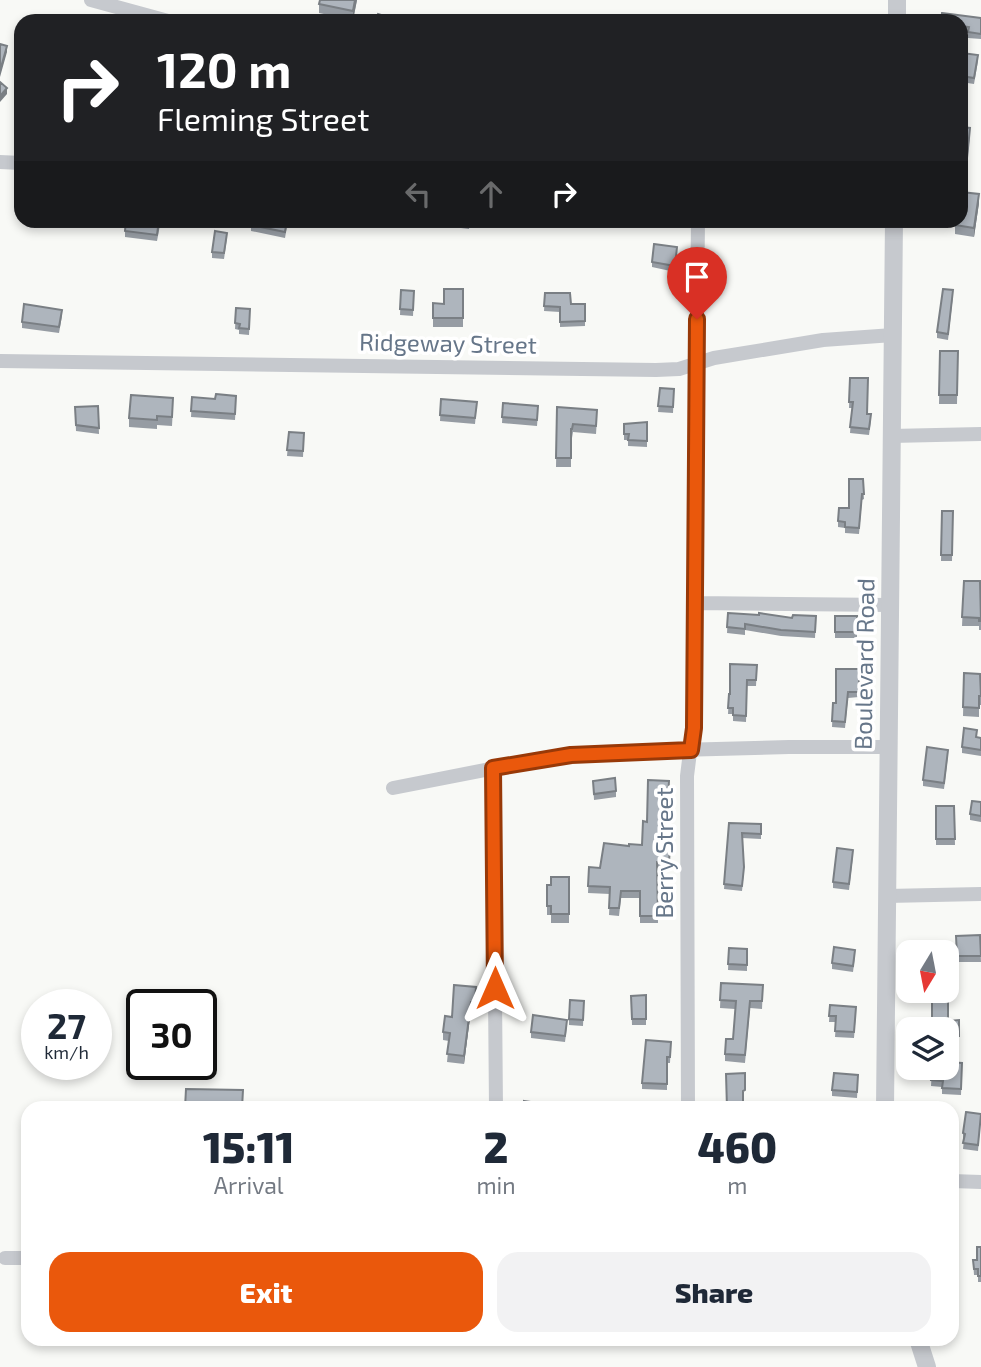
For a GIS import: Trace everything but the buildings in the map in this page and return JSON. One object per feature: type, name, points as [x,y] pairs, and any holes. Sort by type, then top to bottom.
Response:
[{"type":"street","points":[[91,0],[137,14]]},
{"type":"street","name":"Berry Street","points":[[688,1101],[687,776],[694,728],[698,228]]},
{"type":"street","name":"Boulevard Road","points":[[885,1101],[894,228]]},
{"type":"street","name":"Ridgeway Street","points":[[0,361],[656,370],[679,369],[726,356],[823,340],[892,335]]},
{"type":"street","points":[[891,436],[981,434]]},
{"type":"street","points":[[695,603],[890,605]]},
{"type":"street","points":[[393,788],[571,755],[789,747],[888,747]]},
{"type":"street","points":[[493,768],[496,1101]]},
{"type":"street","points":[[887,896],[981,894]]},
{"type":"street","points":[[959,1181],[981,1182]]},
{"type":"street","points":[[5,1258],[21,1258]]},
{"type":"street","points":[[920,1346],[927,1367]]},
{"type":"route","points":[[495,988],[493,768],[602,752],[691,750],[694,728],[697,319]]}]
